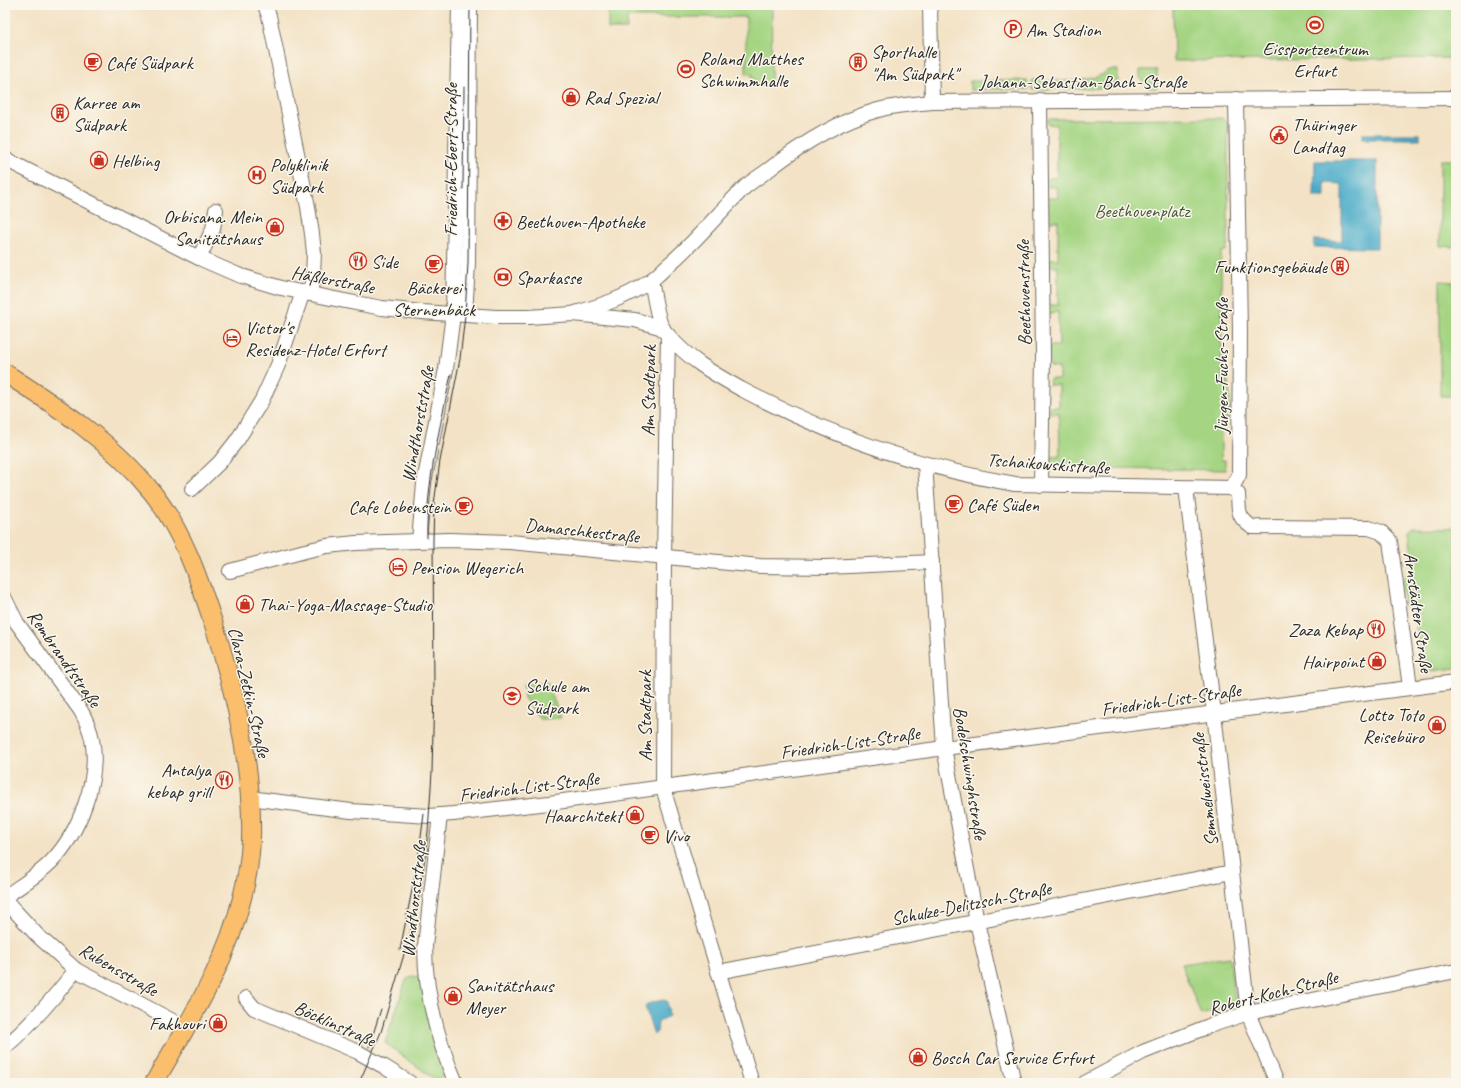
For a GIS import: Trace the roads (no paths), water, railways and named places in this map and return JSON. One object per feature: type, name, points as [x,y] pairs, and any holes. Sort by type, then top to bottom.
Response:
[{"type":"main road","name":"Clara-Zetkin-Straße","points":[[6,374],[57,407],[93,433],[124,462],[150,490],[172,523],[188,553],[205,597],[220,644],[238,715],[246,768],[251,832],[249,860],[242,897],[236,922],[221,962],[199,1006],[154,1083]]},
{"type":"street","points":[[192,489],[220,462],[245,429],[262,400],[278,365],[312,275],[314,253],[308,207],[269,16],[265,5]]},
{"type":"street","name":"Friedrich-Ebert-Straße","points":[[459,5],[459,314]]},
{"type":"street","name":"Friedrich-Ebert-Straße","points":[[459,314],[468,263],[470,5]]},
{"type":"street","points":[[930,5],[932,102]]},
{"type":"street","name":"Johann-Sebastian-Bach-Straße","points":[[651,281],[682,254],[746,186],[780,161],[806,143],[855,118],[896,105],[932,102],[1040,100],[1456,98]]},
{"type":"street","name":"Jürgen-Fuchs-Straße","points":[[1232,488],[1239,474],[1240,459],[1240,330],[1236,99]]},
{"type":"street","name":"Beethovenstraße","points":[[1040,100],[1042,485]]},
{"type":"street","name":"Häßlerstraße","points":[[7,164],[199,258],[245,278],[306,293],[382,308],[459,314]]},
{"type":"street","points":[[199,258],[212,229],[216,210]]},
{"type":"street","points":[[572,314],[601,306],[625,296],[651,281]]},
{"type":"street","name":"Tschaikowskistraße","points":[[651,281],[665,332],[677,346],[694,361],[717,376],[763,400],[796,416],[860,443],[925,464],[980,478],[1015,484],[1232,488]]},
{"type":"street","points":[[459,314],[496,317],[529,317],[572,314],[635,320],[665,332]]},
{"type":"street","name":"Windthorststraße","points":[[419,541],[424,483],[446,369],[459,314]]},
{"type":"street","name":"Am Stadtpark","points":[[665,332],[663,788],[752,1083]]},
{"type":"street","name":"Bodelschwinghstraße","points":[[925,464],[936,649],[944,748],[977,922],[1014,1083]]},
{"type":"street","name":"Semmelweisstraße","points":[[1186,488],[1214,713],[1248,1013],[1277,1083]]},
{"type":"street","name":"Arnstädter Straße","points":[[1232,488],[1238,494],[1239,512],[1243,521],[1252,527],[1369,528],[1381,532],[1390,541],[1410,687]]},
{"type":"street","name":"Damaschkestraße","points":[[230,571],[327,546],[356,543],[471,540],[510,542],[760,566],[827,567],[932,562]]},
{"type":"street","name":"Rembrandtstraße","points":[[5,599],[17,623],[81,711],[88,724],[92,740],[94,759],[92,777],[86,801],[76,826],[67,841],[50,863],[5,899]]},
{"type":"street","name":"Friedrich-List-Straße","points":[[249,798],[351,811],[429,816],[506,809],[944,748],[1456,682]]},
{"type":"street","name":"Windthorststraße","points":[[440,815],[425,946],[425,967],[438,1038],[456,1083]]},
{"type":"street","name":"Schulze-Delitzsch-Straße","points":[[718,972],[1232,872]]},
{"type":"street","name":"Rubensstraße","points":[[5,899],[37,935],[76,970],[186,1028]]},
{"type":"street","points":[[5,1047],[18,1036],[44,1008],[76,970]]},
{"type":"street","name":"Robert-Koch-Straße","points":[[1085,1083],[1144,1052],[1209,1026],[1248,1013],[1456,971]]},
{"type":"street","name":"Böcklinstraße","points":[[246,998],[254,1008],[358,1052],[410,1083]]},
{"type":"water","points":[[1363,134],[1420,134],[1420,139],[1363,139]]},
{"type":"water","points":[[1315,161],[1377,161],[1377,248],[1314,247],[1314,240],[1342,241],[1342,184],[1325,183],[1325,197],[1314,197]]},
{"type":"water","points":[[662,1000],[667,1001],[669,1016],[658,1021],[657,1032],[654,1035],[645,1006],[647,1004]]},
{"type":"tram line","points":[[359,1083],[381,1032],[410,934],[421,887],[428,832],[432,772],[434,690],[434,504],[440,461],[460,359],[465,315],[468,263],[470,5]]},
{"type":"tram line","points":[[463,189],[464,87]]},
{"type":"tram line","points":[[427,538],[427,517],[431,476],[451,374]]},
{"type":"tram line","points":[[400,950],[418,860],[424,814]]},
{"type":"tram line","points":[[369,1047],[381,1009]]},
{"type":"place","name":"Eissportzentrum Erfurt","points":[[1315,25]]},
{"type":"place","name":"Am Stadion","points":[[1013,29]]},
{"type":"place","name":"Café Südpark","points":[[93,62]]},
{"type":"place","name":"Sporthalle \"Am Südpark\"","points":[[858,62]]},
{"type":"place","name":"Roland Matthes Schwimmhalle","points":[[686,69]]},
{"type":"place","name":"Rad Spezial","points":[[571,97]]},
{"type":"place","name":"Karree am Südpark","points":[[60,113]]},
{"type":"place","name":"Thüringer Landtag","points":[[1279,135]]},
{"type":"place","name":"Helbing","points":[[99,160]]},
{"type":"place","name":"Polyklinik Südpark","points":[[257,175]]},
{"type":"place","name":"Beethoven-Apotheke","points":[[503,221]]},
{"type":"place","name":"Orbisana. Mein Sanitätshaus","points":[[275,227]]},
{"type":"place","name":"Side","points":[[358,261]]},
{"type":"place","name":"Bäckerei Sternenbäck","points":[[434,264]]},
{"type":"place","name":"Funktionsgebäude","points":[[1340,266]]},
{"type":"place","name":"Sparkasse","points":[[503,277]]},
{"type":"place","name":"Victor's Residenz-Hotel Erfurt","points":[[232,338]]},
{"type":"place","name":"Café Süden","points":[[954,504]]},
{"type":"place","name":"Cafe Lobenstein","points":[[464,506]]},
{"type":"place","name":"Pension Wegerich","points":[[398,567]]},
{"type":"place","name":"Thai-Yoga-Massage-Studio","points":[[245,604]]},
{"type":"place","name":"Zaza Kebap","points":[[1376,629]]},
{"type":"place","name":"Hairpoint","points":[[1377,661]]},
{"type":"place","name":"Schule am Südpark","points":[[512,696]]},
{"type":"place","name":"Lotto Toto Reisebüro","points":[[1437,725]]},
{"type":"place","name":"Antalya kebap grill","points":[[224,780]]},
{"type":"place","name":"Haarchitekt","points":[[635,815]]},
{"type":"place","name":"Vivo","points":[[650,835]]},
{"type":"place","name":"Sanitätshaus Meyer","points":[[453,996]]},
{"type":"place","name":"Fakhouri","points":[[218,1023]]},
{"type":"place","name":"Bosch Car Service Erfurt","points":[[918,1057]]},
{"type":"park label","name":"Beethovenplatz","points":[[1142,210]]}]
